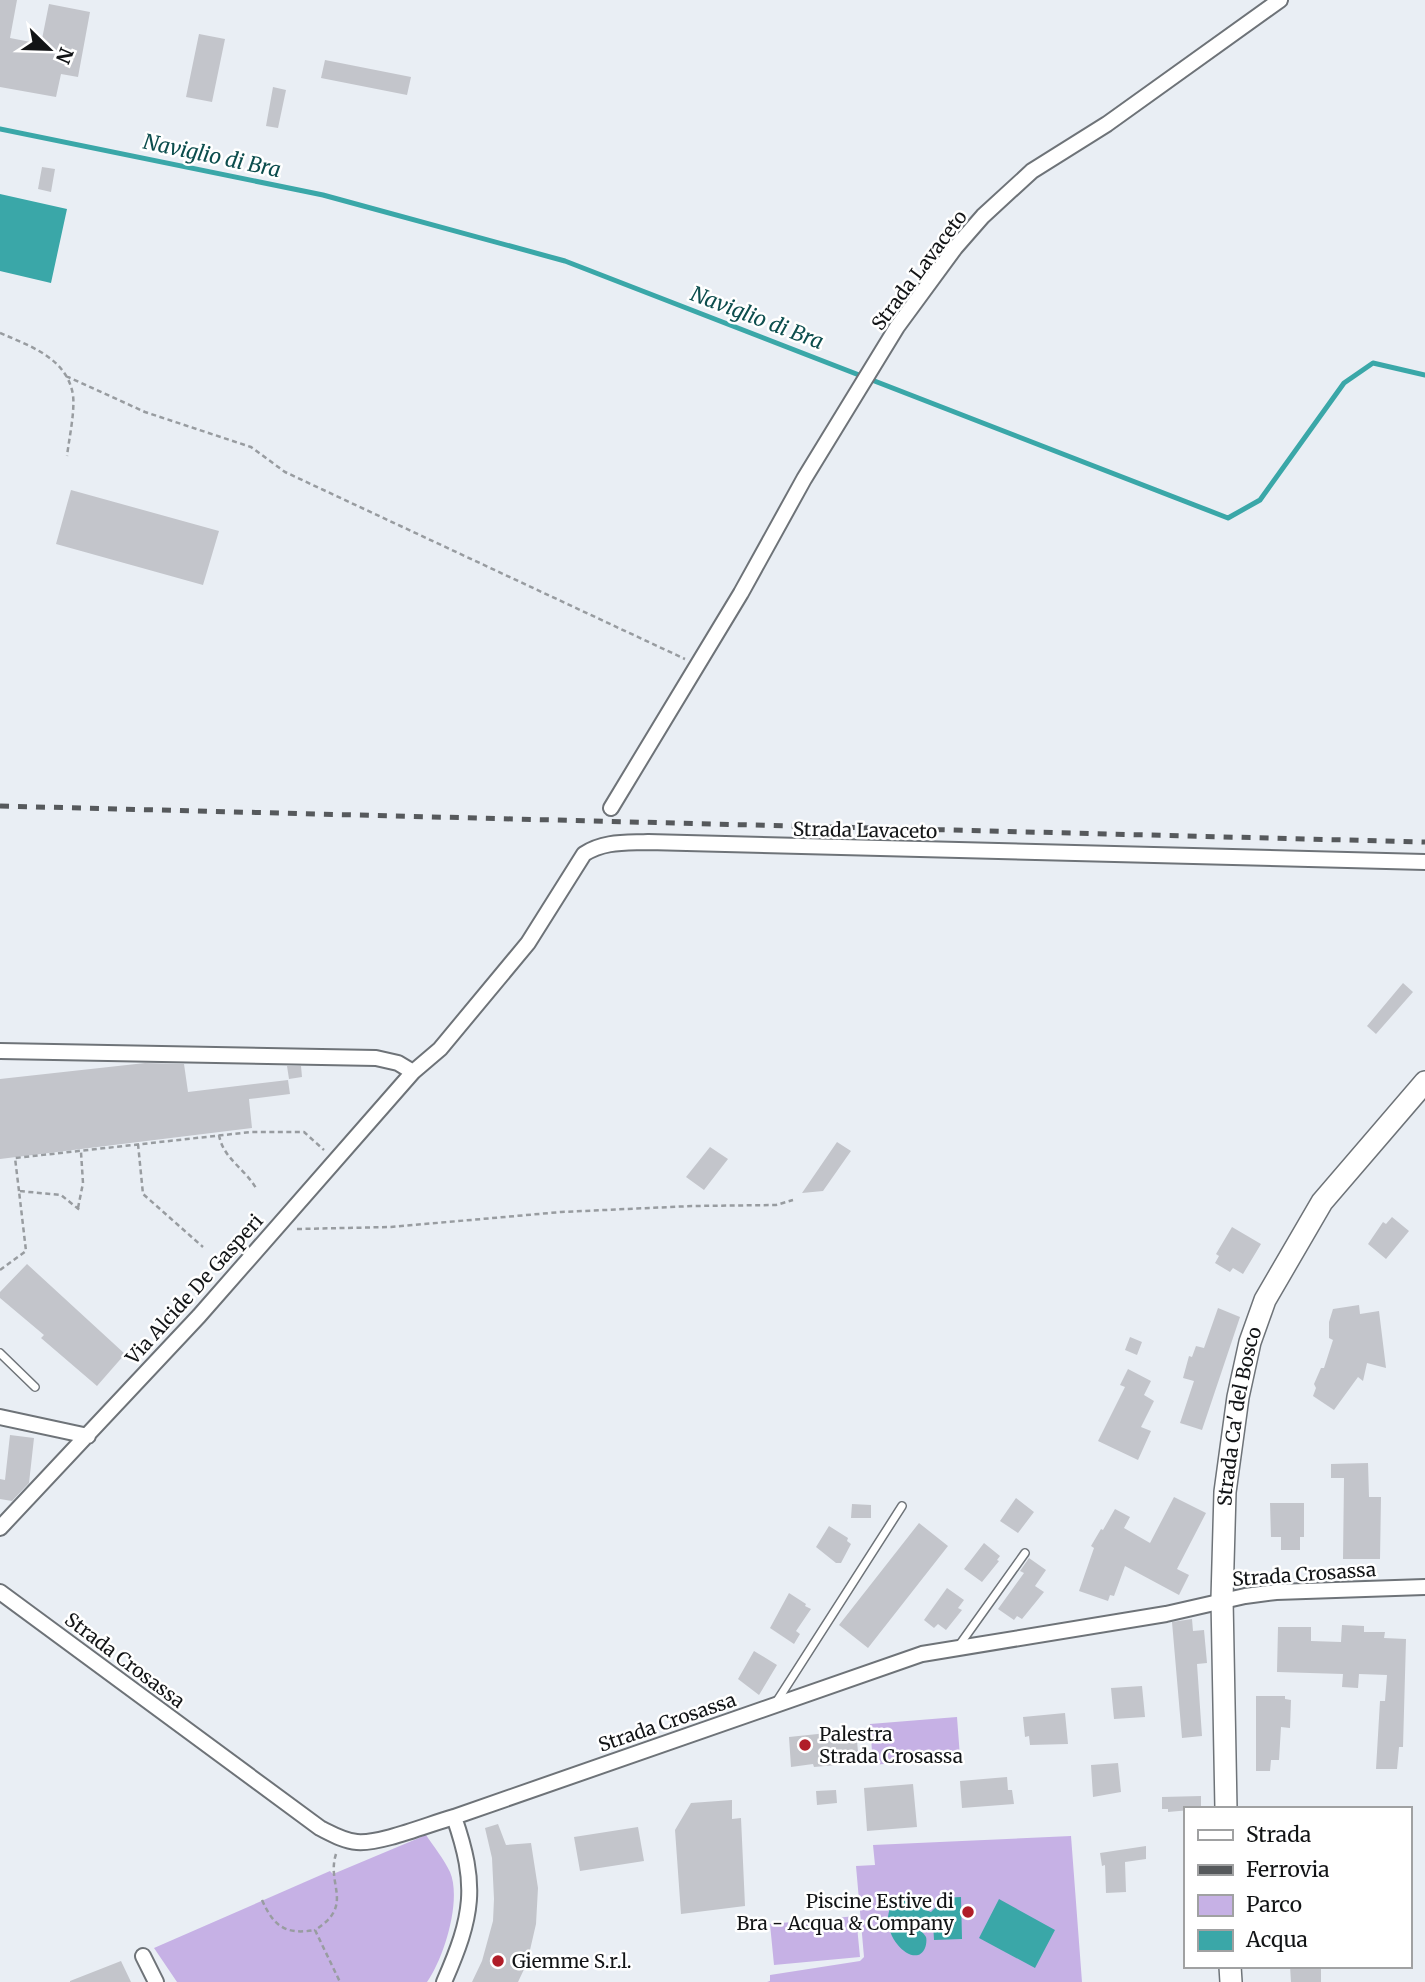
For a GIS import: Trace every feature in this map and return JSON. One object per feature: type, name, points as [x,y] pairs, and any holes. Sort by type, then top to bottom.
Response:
[{"type":"street","name":"Strada Lavaceto","points":[[611,808],[698,665],[804,479],[897,327],[955,248],[1014,185],[1047,159],[1107,124],[1280,0]]},
{"type":"street","name":"Strada Lavaceto","points":[[413,1072],[440,1049],[527,943],[584,854],[596,846],[649,842],[1425,862]]},
{"type":"street","points":[[0,1051],[376,1058],[398,1063],[413,1072]]},
{"type":"street","name":"Via Alcide De Gasperi","points":[[0,1528],[199,1316],[413,1072]]},
{"type":"street","name":"Strada Ca' del Bosco","points":[[1226,1807],[1222,1600],[1225,1492],[1236,1409],[1250,1342],[1265,1300],[1322,1202],[1425,1082]]},
{"type":"street","points":[[0,1417],[88,1436]]},
{"type":"street","name":"Strada Crosassa","points":[[0,1592],[320,1828],[359,1843],[454,1817],[922,1654],[1166,1614],[1222,1600],[1276,1592],[1425,1587]]},
{"type":"street","points":[[444,1982],[467,1919],[471,1883],[464,1846],[454,1817]]},
{"type":"street","points":[[143,1956],[156,1982]]},
{"type":"lane","points":[[0,1353],[35,1387]]},
{"type":"lane","points":[[775,1705],[902,1506]]},
{"type":"lane","points":[[958,1648],[1025,1553]]},
{"type":"path","points":[[0,333],[38,349],[56,363],[66,376],[73,396],[67,456]]},
{"type":"path","points":[[66,376],[145,412],[251,447],[285,472],[698,665]]},
{"type":"path","points":[[0,1270],[26,1251],[15,1158],[251,1132],[304,1132],[335,1160]]},
{"type":"path","points":[[219,1135],[221,1148],[253,1182],[257,1190]]},
{"type":"path","points":[[138,1144],[143,1194],[203,1247]]},
{"type":"path","points":[[78,1208],[83,1183],[81,1151]]},
{"type":"path","points":[[19,1191],[61,1195],[81,1211]]},
{"type":"path","points":[[274,1228],[391,1227],[561,1212],[776,1205],[793,1200]]},
{"type":"path","points":[[262,1900],[269,1916],[277,1925],[288,1930],[315,1930],[324,1924],[335,1908],[338,1897],[333,1874],[335,1856],[347,1840]]},
{"type":"path","points":[[315,1930],[340,1982]]},
{"type":"green space","points":[[957,1717],[960,1757],[873,1765],[870,1724]]},
{"type":"green space","points":[[426,1835],[450,1872],[454,1898],[445,1944],[427,1982],[177,1982],[154,1948],[330,1871],[333,1874]]},
{"type":"green space","name":"Piscine Estive di Bra - Acqua & Company","points":[[1071,1836],[1082,1982],[767,1982],[770,1981],[770,1975],[860,1961],[864,1957],[856,1866],[875,1865],[873,1845]]},
{"type":"green space","points":[[856,1916],[860,1957],[774,1965],[770,1924]]},
{"type":"water","points":[[0,194],[67,209],[51,283],[0,271]]},
{"type":"water","points":[[902,1894],[931,1912],[939,1904],[940,1898],[961,1897],[962,1939],[934,1940],[933,1923],[922,1919],[917,1924],[926,1937],[925,1948],[919,1955],[911,1955],[903,1950],[895,1941],[888,1918],[892,1905]]},
{"type":"water","points":[[999,1899],[1055,1930],[1035,1968],[979,1938]]},
{"type":"building","points":[[0,0],[17,0],[10,38],[41,44],[49,4],[90,12],[78,77],[61,74],[56,97],[0,87]]},
{"type":"building","points":[[199,34],[225,39],[212,102],[186,97]]},
{"type":"building","points":[[325,60],[411,77],[407,95],[321,78]]},
{"type":"building","points":[[273,87],[286,90],[278,128],[266,126]]},
{"type":"building","points":[[42,167],[55,169],[51,192],[38,189]]},
{"type":"building","points":[[71,490],[219,531],[203,585],[56,544]]},
{"type":"building","points":[[1403,983],[1413,992],[1376,1034],[1367,1026]]},
{"type":"building","points":[[145,1063],[184,1064],[188,1092],[288,1080],[290,1094],[249,1099],[252,1128],[0,1159],[0,1079]]},
{"type":"building","points":[[287,1066],[301,1066],[302,1077],[289,1079]]},
{"type":"building","points":[[837,1142],[851,1151],[823,1191],[802,1193]]},
{"type":"building","points":[[710,1147],[728,1159],[704,1190],[686,1177]]},
{"type":"building","points":[[1392,1217],[1409,1231],[1386,1259],[1368,1244],[1383,1222],[1386,1224]]},
{"type":"building","points":[[1232,1227],[1261,1244],[1243,1274],[1233,1268],[1230,1272],[1215,1263],[1219,1256],[1216,1254]]},
{"type":"building","points":[[27,1264],[125,1354],[97,1386],[41,1338],[44,1335],[0,1298],[0,1292]]},
{"type":"building","points":[[1359,1305],[1360,1314],[1379,1311],[1386,1368],[1367,1363],[1363,1381],[1358,1377],[1334,1410],[1313,1396],[1316,1388],[1314,1384],[1321,1368],[1324,1368],[1333,1340],[1329,1338],[1329,1322],[1333,1309]]},
{"type":"building","points":[[1218,1308],[1240,1317],[1202,1430],[1180,1423],[1194,1381],[1183,1378],[1189,1356],[1192,1357],[1196,1346],[1204,1348]]},
{"type":"building","points":[[1130,1337],[1142,1342],[1137,1355],[1125,1350]]},
{"type":"building","points":[[1128,1369],[1151,1381],[1144,1395],[1154,1401],[1141,1427],[1151,1431],[1138,1460],[1098,1441],[1125,1387],[1120,1385]]},
{"type":"building","points":[[10,1435],[34,1438],[29,1483],[12,1501],[0,1499],[0,1479],[5,1480]]},
{"type":"building","points":[[1368,1463],[1369,1497],[1381,1497],[1380,1559],[1343,1559],[1344,1478],[1331,1478],[1331,1464]]},
{"type":"building","points":[[1174,1497],[1206,1513],[1177,1569],[1189,1575],[1179,1595],[1125,1566],[1114,1596],[1110,1595],[1108,1601],[1079,1591],[1094,1548],[1091,1546],[1115,1509],[1130,1517],[1124,1528],[1150,1543]]},
{"type":"building","points":[[1016,1498],[1034,1512],[1018,1533],[1000,1521]]},
{"type":"building","points":[[1270,1503],[1304,1503],[1304,1537],[1300,1537],[1300,1550],[1281,1550],[1281,1537],[1271,1537]]},
{"type":"building","points":[[852,1504],[871,1505],[871,1518],[851,1518]]},
{"type":"building","points":[[919,1523],[948,1546],[868,1648],[839,1625]]},
{"type":"building","points":[[829,1526],[848,1538],[847,1541],[851,1544],[841,1563],[836,1563],[816,1547]]},
{"type":"building","points":[[984,1543],[1000,1556],[982,1582],[964,1569]]},
{"type":"building","points":[[1029,1558],[1046,1570],[1035,1586],[1044,1592],[1022,1619],[1017,1616],[1014,1620],[998,1609],[1024,1573],[1020,1571]]},
{"type":"building","points":[[947,1588],[964,1600],[958,1608],[962,1610],[946,1630],[938,1624],[934,1628],[924,1620]]},
{"type":"building","points":[[789,1593],[811,1609],[796,1631],[800,1634],[794,1644],[770,1628]]},
{"type":"building","points":[[1192,1619],[1193,1631],[1204,1630],[1207,1663],[1197,1664],[1202,1736],[1182,1738],[1172,1622]]},
{"type":"building","points":[[1342,1625],[1364,1626],[1364,1632],[1385,1632],[1384,1638],[1406,1639],[1403,1747],[1399,1747],[1397,1769],[1376,1769],[1380,1701],[1385,1701],[1387,1675],[1359,1674],[1358,1688],[1342,1687],[1343,1674],[1277,1672],[1278,1627],[1311,1627],[1311,1641],[1341,1642]]},
{"type":"building","points":[[754,1651],[777,1665],[759,1695],[738,1679]]},
{"type":"building","points":[[1142,1686],[1145,1717],[1114,1719],[1111,1688]]},
{"type":"building","points":[[1256,1696],[1285,1696],[1285,1699],[1291,1700],[1290,1728],[1281,1727],[1279,1760],[1271,1760],[1270,1771],[1256,1771]]},
{"type":"building","points":[[1065,1713],[1068,1744],[1030,1745],[1029,1736],[1025,1737],[1023,1717]]},
{"type":"building","points":[[856,1730],[859,1763],[791,1767],[789,1737]]},
{"type":"building","points":[[1118,1763],[1121,1792],[1093,1797],[1091,1765]]},
{"type":"building","points":[[1007,1777],[1008,1790],[1012,1790],[1014,1804],[962,1808],[960,1781]]},
{"type":"building","points":[[913,1784],[917,1827],[867,1831],[864,1788]]},
{"type":"building","points":[[836,1790],[837,1803],[817,1805],[816,1791]]},
{"type":"building","points":[[1201,1796],[1201,1807],[1184,1807],[1184,1811],[1168,1812],[1168,1809],[1162,1809],[1162,1797]]},
{"type":"building","points":[[732,1800],[732,1819],[741,1818],[745,1906],[681,1914],[675,1830],[691,1803]]},
{"type":"building","points":[[498,1824],[506,1845],[531,1843],[538,1888],[536,1924],[527,1963],[518,1982],[472,1982],[482,1961],[493,1921],[492,1858],[485,1828]]},
{"type":"building","points":[[638,1827],[644,1861],[580,1871],[574,1837]]},
{"type":"building","points":[[1146,1846],[1146,1859],[1125,1862],[1126,1892],[1106,1893],[1105,1865],[1102,1866],[1100,1853]]},
{"type":"building","points":[[121,1961],[131,1982],[70,1982],[70,1981]]},
{"type":"building","points":[[1290,1968],[1321,1968],[1321,1982],[1291,1982]]},
{"type":"waterway","name":"Naviglio di Bra","points":[[0,129],[323,195],[565,261],[1228,518],[1260,500],[1344,383],[1373,363],[1425,375]]},
{"type":"railway","points":[[0,806],[1425,842]]},
{"type":"place","name":"Palestra Strada Crosassa","points":[[805,1745]]},
{"type":"place","name":"Piscine Estive di Bra - Acqua & Company","points":[[968,1912]]},
{"type":"place","name":"Giemme S.r.l.","points":[[498,1961]]}]
